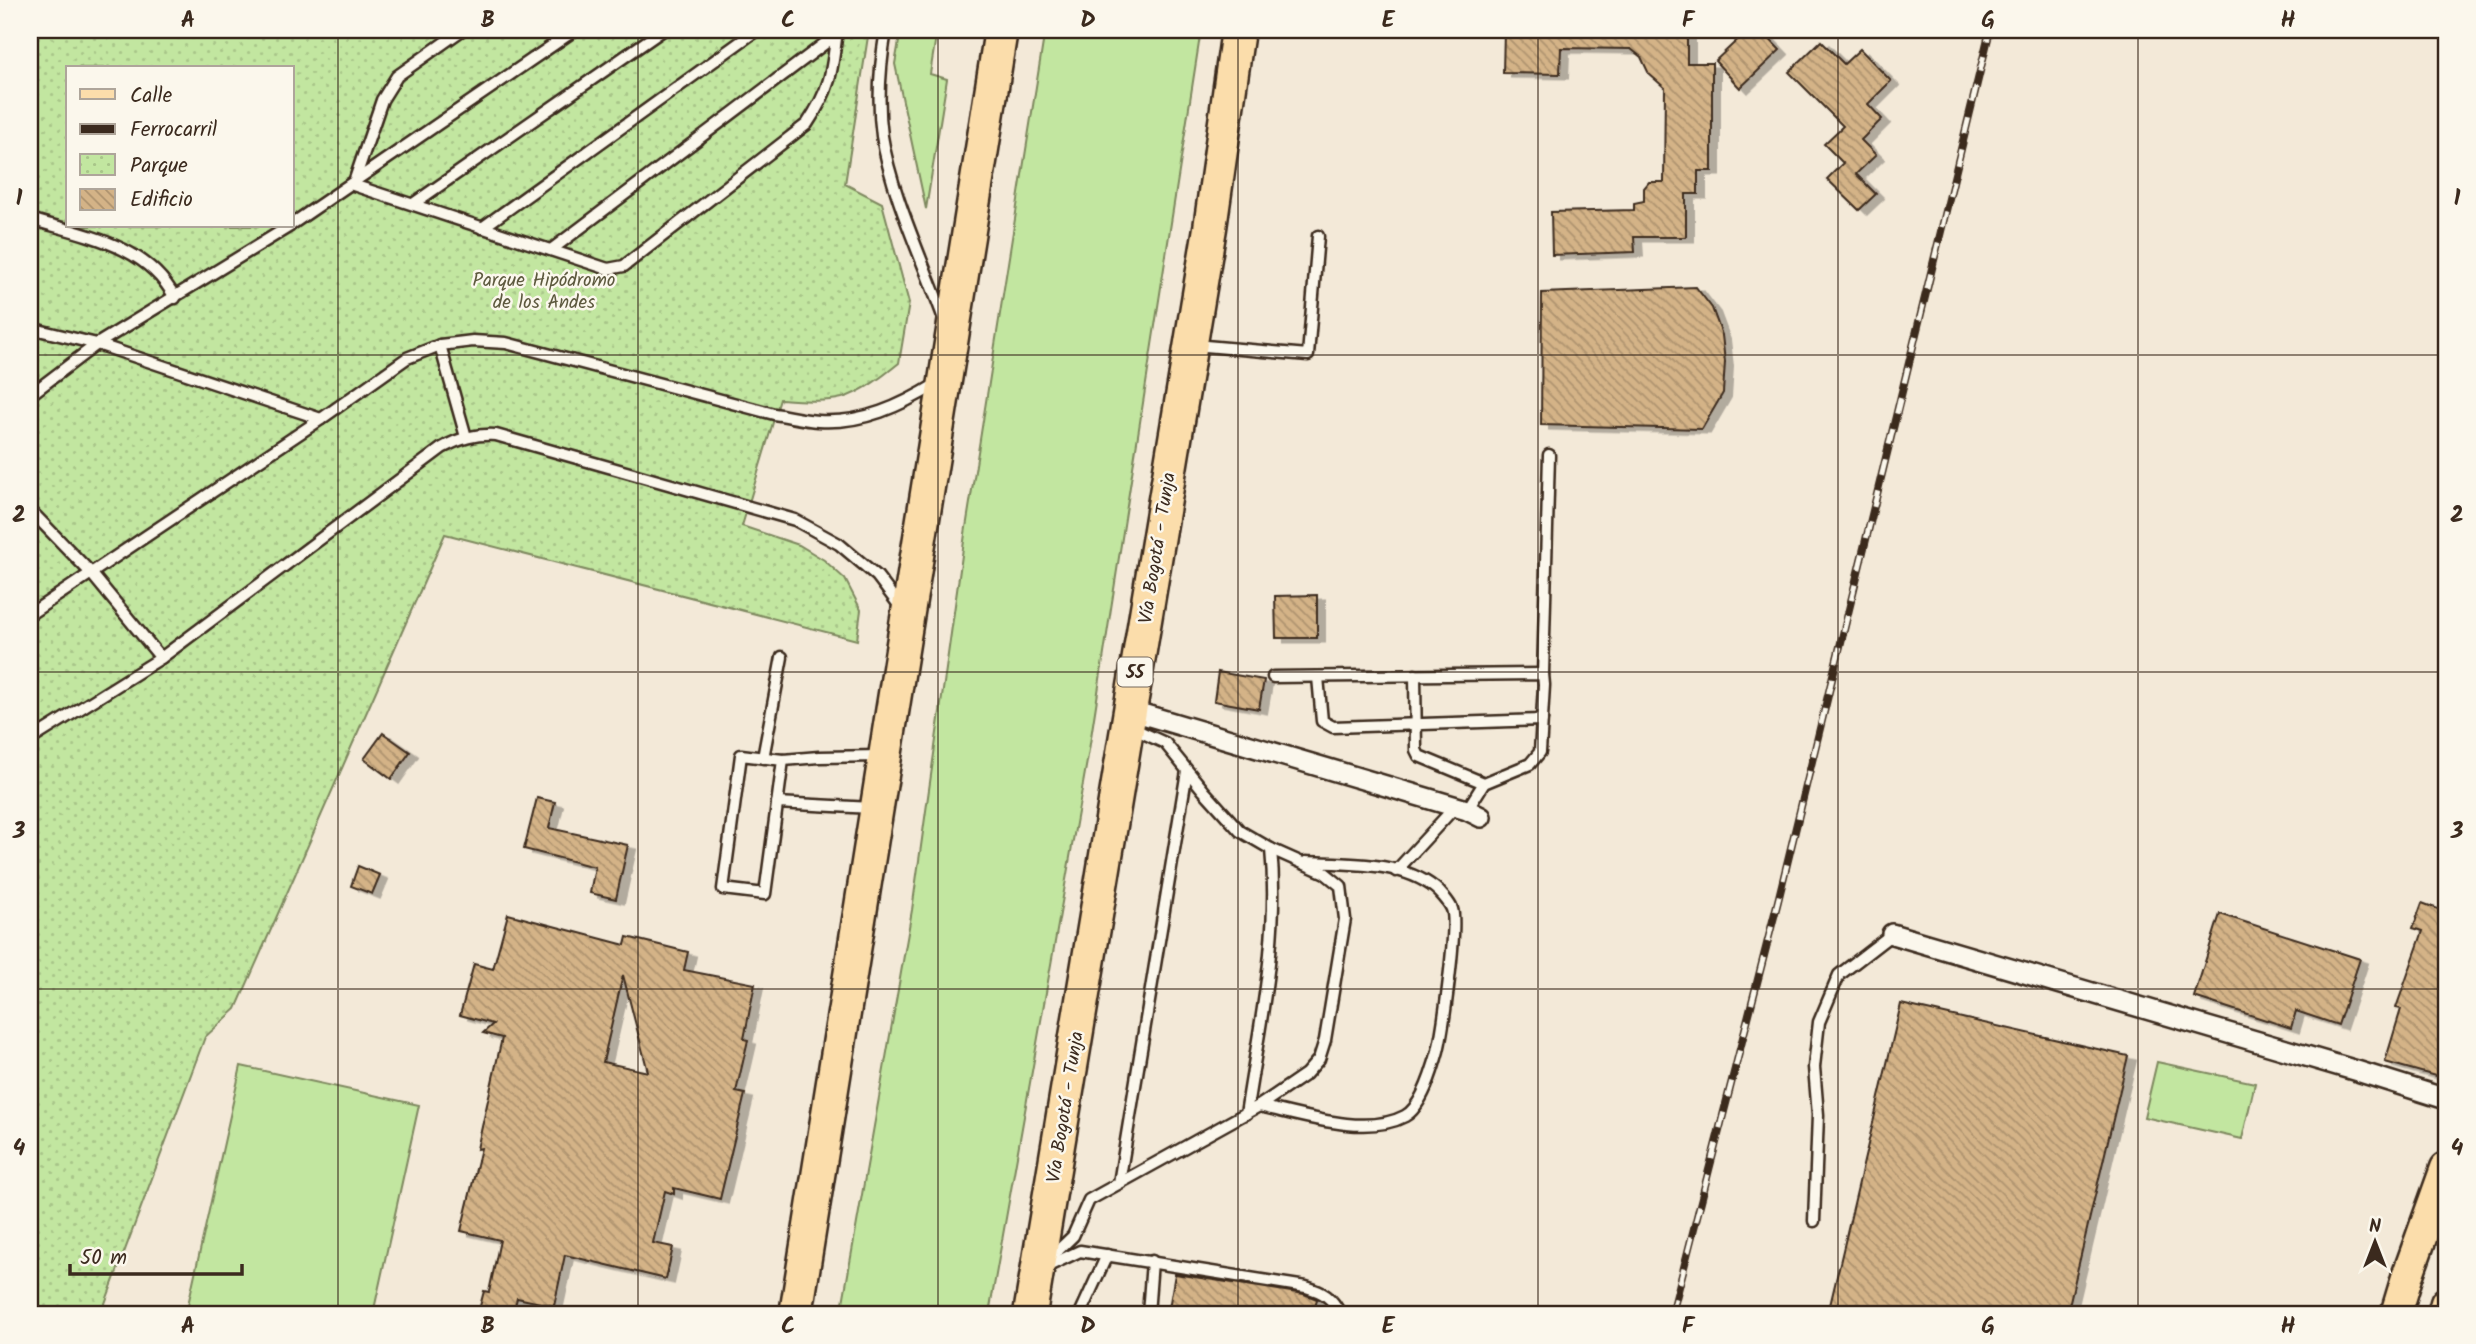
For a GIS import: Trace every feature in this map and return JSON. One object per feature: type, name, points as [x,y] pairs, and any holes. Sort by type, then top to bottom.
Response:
[{"type":"highway","points":[[796,1314],[1001,30]]},
{"type":"highway","name":"Vía Bogotá - Tunja","points":[[1030,1314],[1210,228],[1237,30]]},
{"type":"main road","points":[[2396,1314],[2446,1168]]},
{"type":"main road","points":[[2443,1314],[2446,1303]]},
{"type":"street","points":[[1127,718],[1468,811]]},
{"type":"street","points":[[1892,934],[2446,1099]]},
{"type":"lane","points":[[353,185],[382,100],[397,76],[461,30]]},
{"type":"lane","points":[[294,223],[575,30]]},
{"type":"lane","points":[[413,204],[663,30]]},
{"type":"lane","points":[[482,228],[757,30]]},
{"type":"lane","points":[[886,30],[879,73],[882,136],[893,182],[952,339]]},
{"type":"lane","points":[[353,185],[608,269],[624,266],[807,124],[824,99],[831,77],[836,32]]},
{"type":"lane","points":[[551,250],[836,32]]},
{"type":"lane","points":[[30,219],[119,246],[142,260],[167,283],[175,298]]},
{"type":"lane","points":[[30,395],[97,344],[286,228]]},
{"type":"lane","points":[[1190,345],[1308,355],[1318,236]]},
{"type":"lane","points":[[30,328],[97,344],[321,419]]},
{"type":"lane","points":[[30,614],[321,419],[407,358],[440,345],[473,341],[506,343],[774,414],[818,421],[863,418],[906,403],[945,379]]},
{"type":"lane","points":[[440,345],[466,437]]},
{"type":"lane","points":[[30,740],[161,659],[442,448],[466,437],[496,435],[795,520],[839,544],[877,576],[907,616]]},
{"type":"lane","points":[[1396,871],[1468,811],[1484,783],[1530,764],[1540,752],[1549,455]]},
{"type":"lane","points":[[30,510],[91,573],[161,659]]},
{"type":"lane","points":[[763,758],[782,657]]},
{"type":"lane","points":[[1273,677],[1543,674]]},
{"type":"lane","points":[[1415,675],[1416,750],[1419,756],[1484,783]]},
{"type":"lane","points":[[1318,677],[1320,715],[1322,721],[1333,727],[1416,722],[1542,720]]},
{"type":"lane","points":[[1037,1271],[1073,1236],[1089,1200],[1259,1107],[1306,1074],[1319,1059],[1325,1040],[1345,919],[1341,886],[1325,873],[1270,849],[1240,831],[1165,743],[1127,718]]},
{"type":"lane","points":[[783,760],[765,894],[723,888],[741,755],[783,760],[885,756]]},
{"type":"lane","points":[[1119,1182],[1187,771]]},
{"type":"lane","points":[[777,803],[877,808]]},
{"type":"lane","points":[[1246,1114],[1268,973],[1274,892],[1270,849]]},
{"type":"lane","points":[[1259,1107],[1359,1126],[1383,1125],[1408,1115],[1420,1102],[1438,1050],[1455,931],[1452,909],[1436,889],[1418,878],[1396,871],[1376,865],[1298,861]]},
{"type":"lane","points":[[1814,1221],[1818,1115],[1814,1067],[1819,1022],[1839,975],[1892,934]]},
{"type":"lane","points":[[1037,1271],[1080,1251],[1152,1261],[1306,1287],[1332,1298],[1340,1314]]},
{"type":"lane","points":[[1080,1314],[1107,1255]]},
{"type":"lane","points":[[1148,1314],[1152,1261]]},
{"type":"green space","name":"Parque Hipódromo de los Andes","points":[[30,30],[869,30],[845,184],[882,203],[909,303],[899,363],[865,388],[842,398],[819,401],[780,399],[742,526],[799,545],[824,560],[845,579],[861,610],[857,640],[445,534],[236,1009],[205,1037],[101,1314],[30,1314]]},
{"type":"green space","points":[[901,30],[937,30],[930,74],[947,79],[926,209],[895,64]]},
{"type":"green space","points":[[1045,30],[1201,30],[1089,750],[989,1314],[841,1314],[912,910],[965,534]]},
{"type":"green space","points":[[2157,1062],[2255,1083],[2242,1139],[2144,1117]]},
{"type":"green space","points":[[241,1066],[419,1105],[373,1314],[186,1314]]},
{"type":"building","points":[[1504,30],[1661,30],[1687,33],[1687,63],[1712,63],[1712,171],[1698,171],[1698,194],[1686,194],[1686,237],[1634,237],[1635,252],[1552,255],[1551,212],[1634,210],[1634,203],[1644,201],[1644,188],[1649,182],[1664,182],[1665,88],[1649,74],[1641,57],[1631,49],[1561,48],[1560,74],[1503,73]]},
{"type":"building","points":[[1748,30],[1761,30],[1780,50],[1740,88],[1715,61]]},
{"type":"building","points":[[1821,41],[1844,64],[1860,49],[1891,81],[1868,104],[1882,119],[1861,140],[1876,155],[1856,174],[1876,194],[1859,210],[1827,179],[1843,163],[1824,144],[1843,126],[1789,72]]},
{"type":"building","points":[[1696,287],[1712,308],[1722,335],[1725,362],[1723,393],[1702,429],[1541,425],[1542,293]]},
{"type":"building","points":[[1317,595],[1317,638],[1276,638],[1275,596]]},
{"type":"building","points":[[1218,672],[1264,680],[1259,709],[1214,701]]},
{"type":"building","points":[[383,733],[410,752],[391,779],[364,759]]},
{"type":"building","points":[[537,798],[555,802],[549,828],[628,845],[616,899],[590,893],[595,867],[524,849]]},
{"type":"building","points":[[358,866],[380,875],[372,894],[351,886]]},
{"type":"building","points":[[2422,903],[2446,912],[2446,1079],[2385,1062],[2401,1009],[2396,1008],[2423,931],[2413,928]]},
{"type":"building","points":[[508,914],[625,945],[627,937],[688,952],[684,970],[755,984],[744,1039],[748,1040],[736,1092],[745,1094],[720,1199],[674,1188],[674,1194],[665,1191],[653,1243],[673,1247],[666,1279],[565,1255],[554,1306],[517,1298],[513,1314],[478,1314],[484,1291],[489,1292],[500,1240],[461,1231],[481,1148],[477,1149],[502,1038],[483,1033],[493,1024],[460,1015],[474,964],[493,969]],"holes":[[[623,975],[648,1072],[603,1062]]]},
{"type":"building","points":[[2220,914],[2360,959],[2338,1025],[2296,1011],[2291,1028],[2194,997]]},
{"type":"building","points":[[1901,1004],[2128,1056],[2067,1314],[1828,1314]]},
{"type":"building","points":[[1175,1274],[1304,1294],[1317,1299],[1314,1314],[1168,1314]]},
{"type":"railway","points":[[1672,1314],[1778,901],[1990,30]]}]
